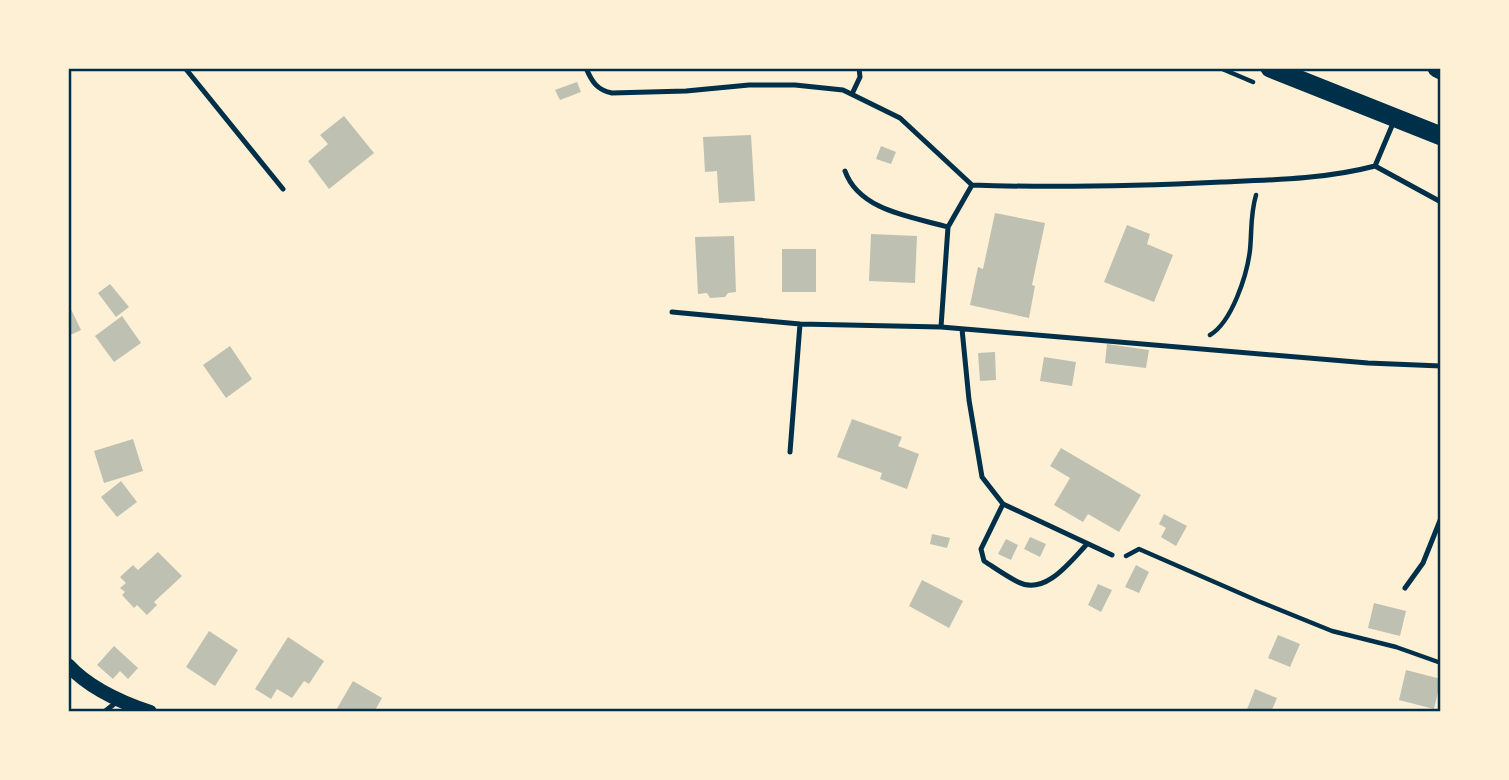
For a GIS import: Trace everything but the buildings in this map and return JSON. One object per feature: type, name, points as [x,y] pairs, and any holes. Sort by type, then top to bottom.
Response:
[{"type":"highway","points":[[1270,68],[1441,136]]},
{"type":"main road","points":[[68,665],[96,688],[123,705],[150,712]]},
{"type":"lane","points":[[185,68],[283,189]]},
{"type":"lane","points":[[586,68],[601,91],[612,93],[794,85],[852,94],[900,118],[972,185],[1102,188],[1260,181],[1350,173],[1376,166],[1441,202]]},
{"type":"lane","points":[[852,94],[860,77],[859,68]]},
{"type":"lane","points":[[1376,166],[1395,118]]},
{"type":"lane","points":[[845,171],[867,200],[883,208],[948,227]]},
{"type":"lane","points":[[941,327],[948,227],[972,185]]},
{"type":"lane","points":[[672,312],[800,324],[941,327],[1368,363],[1441,366]]},
{"type":"lane","points":[[790,452],[800,324]]},
{"type":"lane","points":[[962,329],[982,477],[1003,504],[1112,555]]},
{"type":"lane","points":[[1003,504],[981,549],[984,561],[1020,583],[1037,586],[1048,580],[1059,573],[1087,544]]},
{"type":"lane","points":[[1405,588],[1423,563],[1441,518]]},
{"type":"lane","points":[[104,712],[123,705]]},
{"type":"path","points":[[1181,346],[1218,331],[1235,302],[1248,258],[1249,224],[1260,181]]},
{"type":"path","points":[[1112,555],[1129,555],[1139,549],[1332,631],[1396,647],[1441,663]]}]
